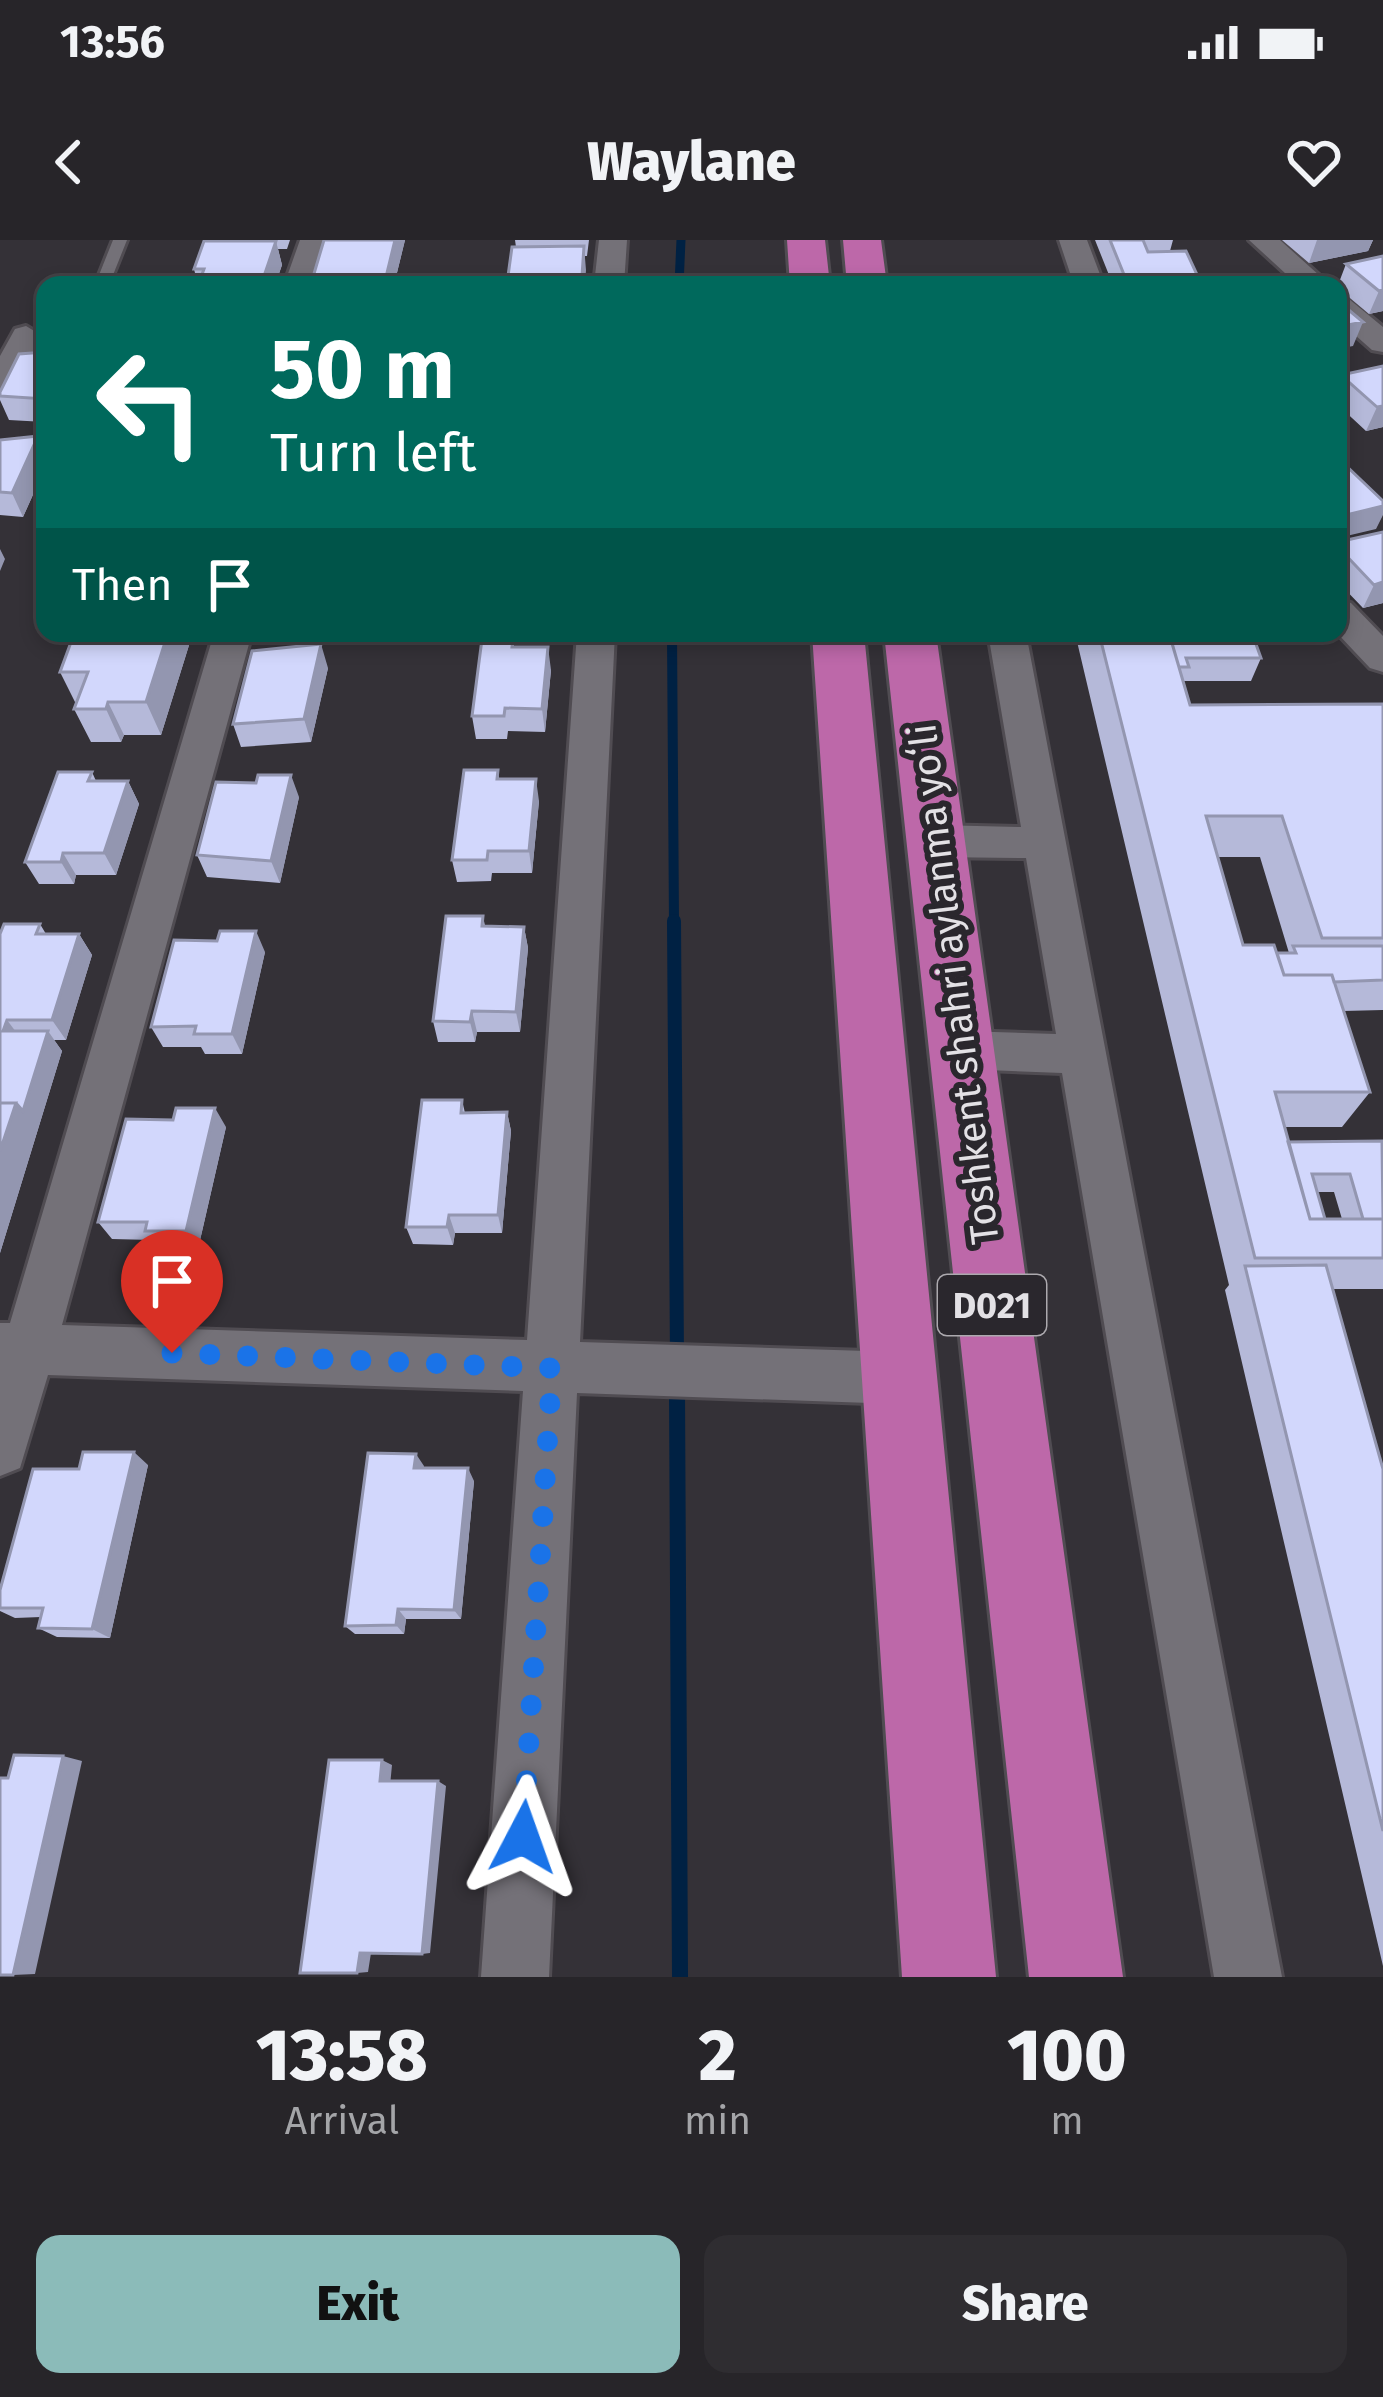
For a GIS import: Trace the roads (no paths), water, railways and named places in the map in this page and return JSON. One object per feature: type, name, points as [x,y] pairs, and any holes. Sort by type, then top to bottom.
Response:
[{"type":"highway","points":[[806,240],[809,276]]},
{"type":"highway","points":[[862,240],[867,276]]},
{"type":"highway","name":"Toshkent shahri aylanma yoʻli","points":[[839,642],[950,1977]]},
{"type":"highway","name":"Toshkent shahri aylanma yoʻli","points":[[911,642],[1076,1977]]},
{"type":"street","points":[[302,276],[314,240]]},
{"type":"street","points":[[610,276],[613,240]]},
{"type":"street","points":[[1072,240],[1086,276]]},
{"type":"street","points":[[1262,240],[1304,276]]},
{"type":"street","points":[[1347,313],[1383,344]]},
{"type":"street","points":[[0,386],[24,335]]},
{"type":"street","points":[[1347,621],[1383,659]]},
{"type":"street","points":[[0,1449],[15,1348],[230,642]]},
{"type":"street","points":[[515,1977],[595,642]]},
{"type":"street","points":[[1009,642],[1248,1977]]},
{"type":"street","points":[[935,841],[1044,843]]},
{"type":"street","points":[[961,1050],[1082,1054]]},
{"type":"street","points":[[15,1348],[899,1378]]},
{"type":"lane","points":[[106,276],[120,240]]},
{"type":"waterway","points":[[679,276],[681,240]]},
{"type":"waterway","points":[[672,642],[674,924]]},
{"type":"waterway","points":[[674,921],[677,1360]]},
{"type":"waterway","points":[[677,1382],[677,1391]]},
{"type":"waterway","points":[[677,1391],[680,1977]]}]
